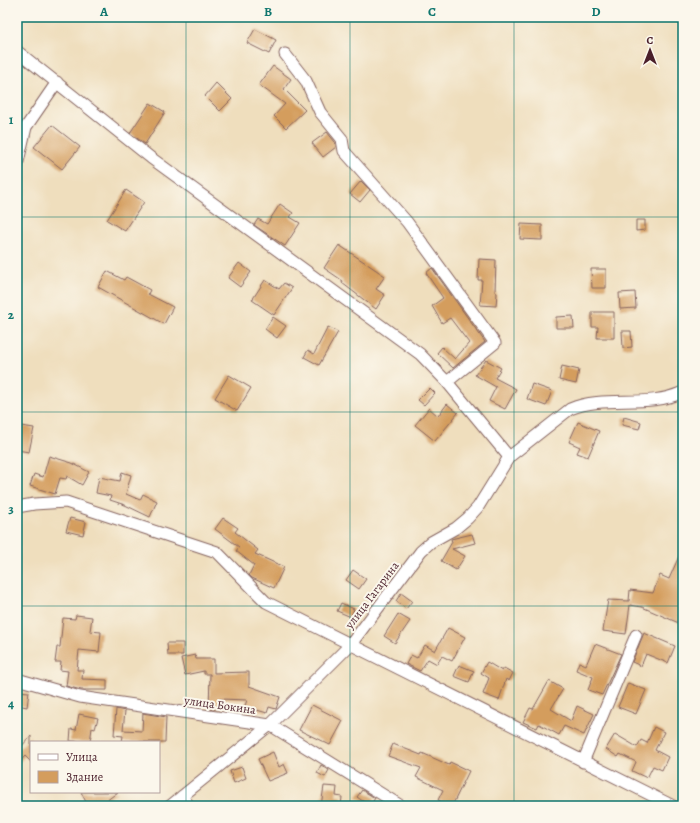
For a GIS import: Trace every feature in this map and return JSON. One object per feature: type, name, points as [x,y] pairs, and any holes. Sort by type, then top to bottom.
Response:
[{"type":"street","points":[[17,51],[151,158],[420,354],[447,382],[509,457]]},
{"type":"street","points":[[284,54],[306,81],[320,112],[342,139],[344,151],[407,222],[495,343],[447,382]]},
{"type":"street","points":[[17,166],[26,127],[57,82]]},
{"type":"street","name":"улица Гагарина","points":[[170,806],[270,725],[351,644],[421,551],[431,542],[456,528],[478,507],[509,457],[570,409],[590,402],[642,402],[675,396],[683,392]]},
{"type":"street","points":[[17,507],[34,504],[66,502],[217,552],[266,602],[673,806]]},
{"type":"street","points":[[583,762],[636,635]]},
{"type":"street","name":"улица Бокина","points":[[17,679],[80,698],[270,725],[401,806]]},
{"type":"street","points":[[182,796],[189,806]]},
{"type":"building","points":[[255,29],[276,40],[269,54],[247,43]]},
{"type":"building","points":[[273,66],[291,79],[284,89],[305,110],[286,128],[274,116],[285,104],[259,85]]},
{"type":"building","points":[[216,83],[232,99],[220,111],[205,96]]},
{"type":"building","points":[[150,103],[165,112],[145,144],[130,133]]},
{"type":"building","points":[[52,125],[80,147],[62,169],[34,147]]},
{"type":"building","points":[[327,132],[335,142],[336,147],[323,157],[312,143]]},
{"type":"building","points":[[361,181],[370,190],[360,202],[350,194]]},
{"type":"building","points":[[126,190],[144,202],[125,231],[107,220]]},
{"type":"building","points":[[280,204],[293,213],[290,217],[300,223],[285,246],[254,225],[258,219],[267,224]]},
{"type":"building","points":[[636,220],[645,220],[645,230],[636,231]]},
{"type":"building","points":[[521,224],[542,225],[542,240],[520,239]]},
{"type":"building","points":[[339,245],[385,276],[376,289],[385,295],[376,309],[342,283],[343,281],[324,268]]},
{"type":"building","points":[[479,259],[496,260],[496,306],[480,305],[482,280],[478,280]]},
{"type":"building","points":[[239,263],[251,272],[240,287],[228,278]]},
{"type":"building","points":[[432,268],[485,342],[453,368],[437,353],[442,347],[455,359],[469,343],[450,318],[442,323],[432,306],[443,298],[426,273]]},
{"type":"building","points":[[591,269],[606,269],[606,288],[592,288]]},
{"type":"building","points":[[107,271],[124,280],[126,277],[150,290],[148,294],[173,307],[164,324],[98,287]]},
{"type":"building","points":[[265,280],[279,289],[284,283],[292,288],[274,315],[252,300]]},
{"type":"building","points":[[635,292],[636,308],[620,309],[619,293]]},
{"type":"building","points":[[592,312],[614,312],[614,338],[597,338],[598,327],[592,327]]},
{"type":"building","points":[[573,316],[574,328],[556,328],[556,317]]},
{"type":"building","points":[[273,317],[286,326],[277,338],[265,329]]},
{"type":"building","points":[[328,327],[338,332],[319,365],[304,357],[308,350],[314,354]]},
{"type":"building","points":[[622,331],[631,331],[632,347],[623,348]]},
{"type":"building","points":[[486,360],[501,368],[495,378],[516,389],[505,409],[489,401],[496,387],[475,375]]},
{"type":"building","points":[[562,366],[579,370],[576,384],[559,380]]},
{"type":"building","points":[[229,375],[251,388],[237,411],[215,398]]},
{"type":"building","points":[[532,384],[552,391],[546,406],[527,399]]},
{"type":"building","points":[[430,388],[435,393],[424,405],[418,400]]},
{"type":"building","points":[[447,404],[458,413],[435,441],[415,425],[429,408],[438,416]]},
{"type":"building","points":[[624,417],[641,422],[639,429],[622,425]]},
{"type":"building","points":[[578,422],[599,431],[588,457],[577,453],[580,447],[569,442]]},
{"type":"building","points":[[21,426],[34,428],[29,452],[17,450]]},
{"type":"building","points":[[49,456],[72,463],[89,472],[82,485],[67,476],[66,479],[60,478],[55,494],[30,486],[34,474],[43,477]]},
{"type":"building","points":[[122,472],[131,475],[126,494],[140,500],[143,494],[157,501],[150,517],[125,505],[110,500],[111,496],[96,493],[99,477],[120,481]]},
{"type":"building","points":[[70,518],[86,522],[83,535],[66,531]]},
{"type":"building","points":[[223,518],[238,528],[235,532],[258,550],[255,554],[284,567],[274,588],[252,578],[249,575],[254,565],[236,551],[239,547],[215,529]]},
{"type":"building","points":[[472,534],[475,543],[452,549],[465,556],[456,570],[441,561],[452,542],[451,539]]},
{"type":"building","points":[[683,547],[683,619],[681,624],[642,607],[630,605],[626,634],[603,631],[608,600],[629,601],[630,590],[653,593],[660,575],[669,579]]},
{"type":"building","points":[[353,570],[366,579],[359,589],[346,580]]},
{"type":"building","points":[[401,593],[412,601],[406,609],[396,601]]},
{"type":"building","points":[[341,603],[354,609],[351,617],[337,611]]},
{"type":"building","points":[[398,614],[410,621],[395,643],[384,636]]},
{"type":"building","points":[[76,615],[92,617],[90,631],[101,632],[99,652],[79,650],[77,670],[83,670],[82,679],[107,680],[107,690],[81,690],[66,686],[68,671],[60,670],[61,662],[55,662],[57,647],[60,647],[63,618],[75,619]]},
{"type":"building","points":[[448,628],[465,637],[452,661],[442,656],[437,664],[428,659],[420,671],[406,664],[411,655],[417,658],[425,645],[435,651]]},
{"type":"building","points":[[644,633],[675,646],[668,663],[646,654],[641,666],[632,662]]},
{"type":"building","points":[[167,643],[183,643],[183,655],[168,655]]},
{"type":"building","points":[[595,644],[621,654],[602,695],[588,690],[593,677],[576,670],[579,662],[586,665]]},
{"type":"building","points":[[195,655],[196,659],[214,659],[214,673],[249,672],[249,686],[280,697],[276,709],[269,707],[267,713],[257,710],[255,716],[243,711],[247,700],[220,699],[220,709],[209,709],[210,674],[204,674],[204,671],[185,675],[181,658]]},
{"type":"building","points":[[487,662],[502,671],[504,668],[513,673],[509,681],[506,679],[499,700],[483,694],[489,678],[481,673]]},
{"type":"building","points":[[459,665],[474,671],[469,682],[454,676]]},
{"type":"building","points":[[549,681],[563,689],[551,709],[571,721],[577,706],[594,714],[584,735],[564,726],[559,735],[539,724],[537,728],[523,722],[530,708],[533,709]]},
{"type":"building","points":[[628,683],[646,690],[636,714],[618,707]]},
{"type":"building","points":[[17,691],[29,692],[27,707],[17,705]]},
{"type":"building","points":[[312,705],[343,721],[330,745],[299,730]]},
{"type":"building","points":[[116,709],[125,711],[123,730],[142,731],[143,713],[166,717],[165,742],[122,741],[123,736],[114,735]]},
{"type":"building","points":[[79,714],[98,718],[95,729],[92,728],[90,741],[70,741],[71,729],[76,730]]},
{"type":"building","points":[[654,727],[664,732],[655,750],[668,757],[662,770],[653,766],[647,778],[632,771],[636,762],[620,754],[618,757],[606,749],[615,734],[637,747],[641,740],[647,743]]},
{"type":"building","points":[[31,736],[30,761],[25,756],[17,765],[17,751]]},
{"type":"building","points":[[393,744],[421,755],[422,753],[449,765],[450,762],[469,771],[452,806],[438,800],[443,790],[416,777],[421,768],[388,756]]},
{"type":"building","points":[[273,752],[279,767],[284,764],[288,773],[268,781],[258,759]]},
{"type":"building","points":[[321,765],[329,770],[325,777],[317,773]]},
{"type":"building","points":[[242,767],[246,778],[234,783],[230,771]]},
{"type":"building","points":[[324,786],[337,787],[336,796],[342,797],[341,806],[321,806]]},
{"type":"building","points":[[362,790],[375,798],[370,806],[357,797]]},
{"type":"building","points":[[82,793],[117,793],[106,801],[109,806],[88,806]]}]
